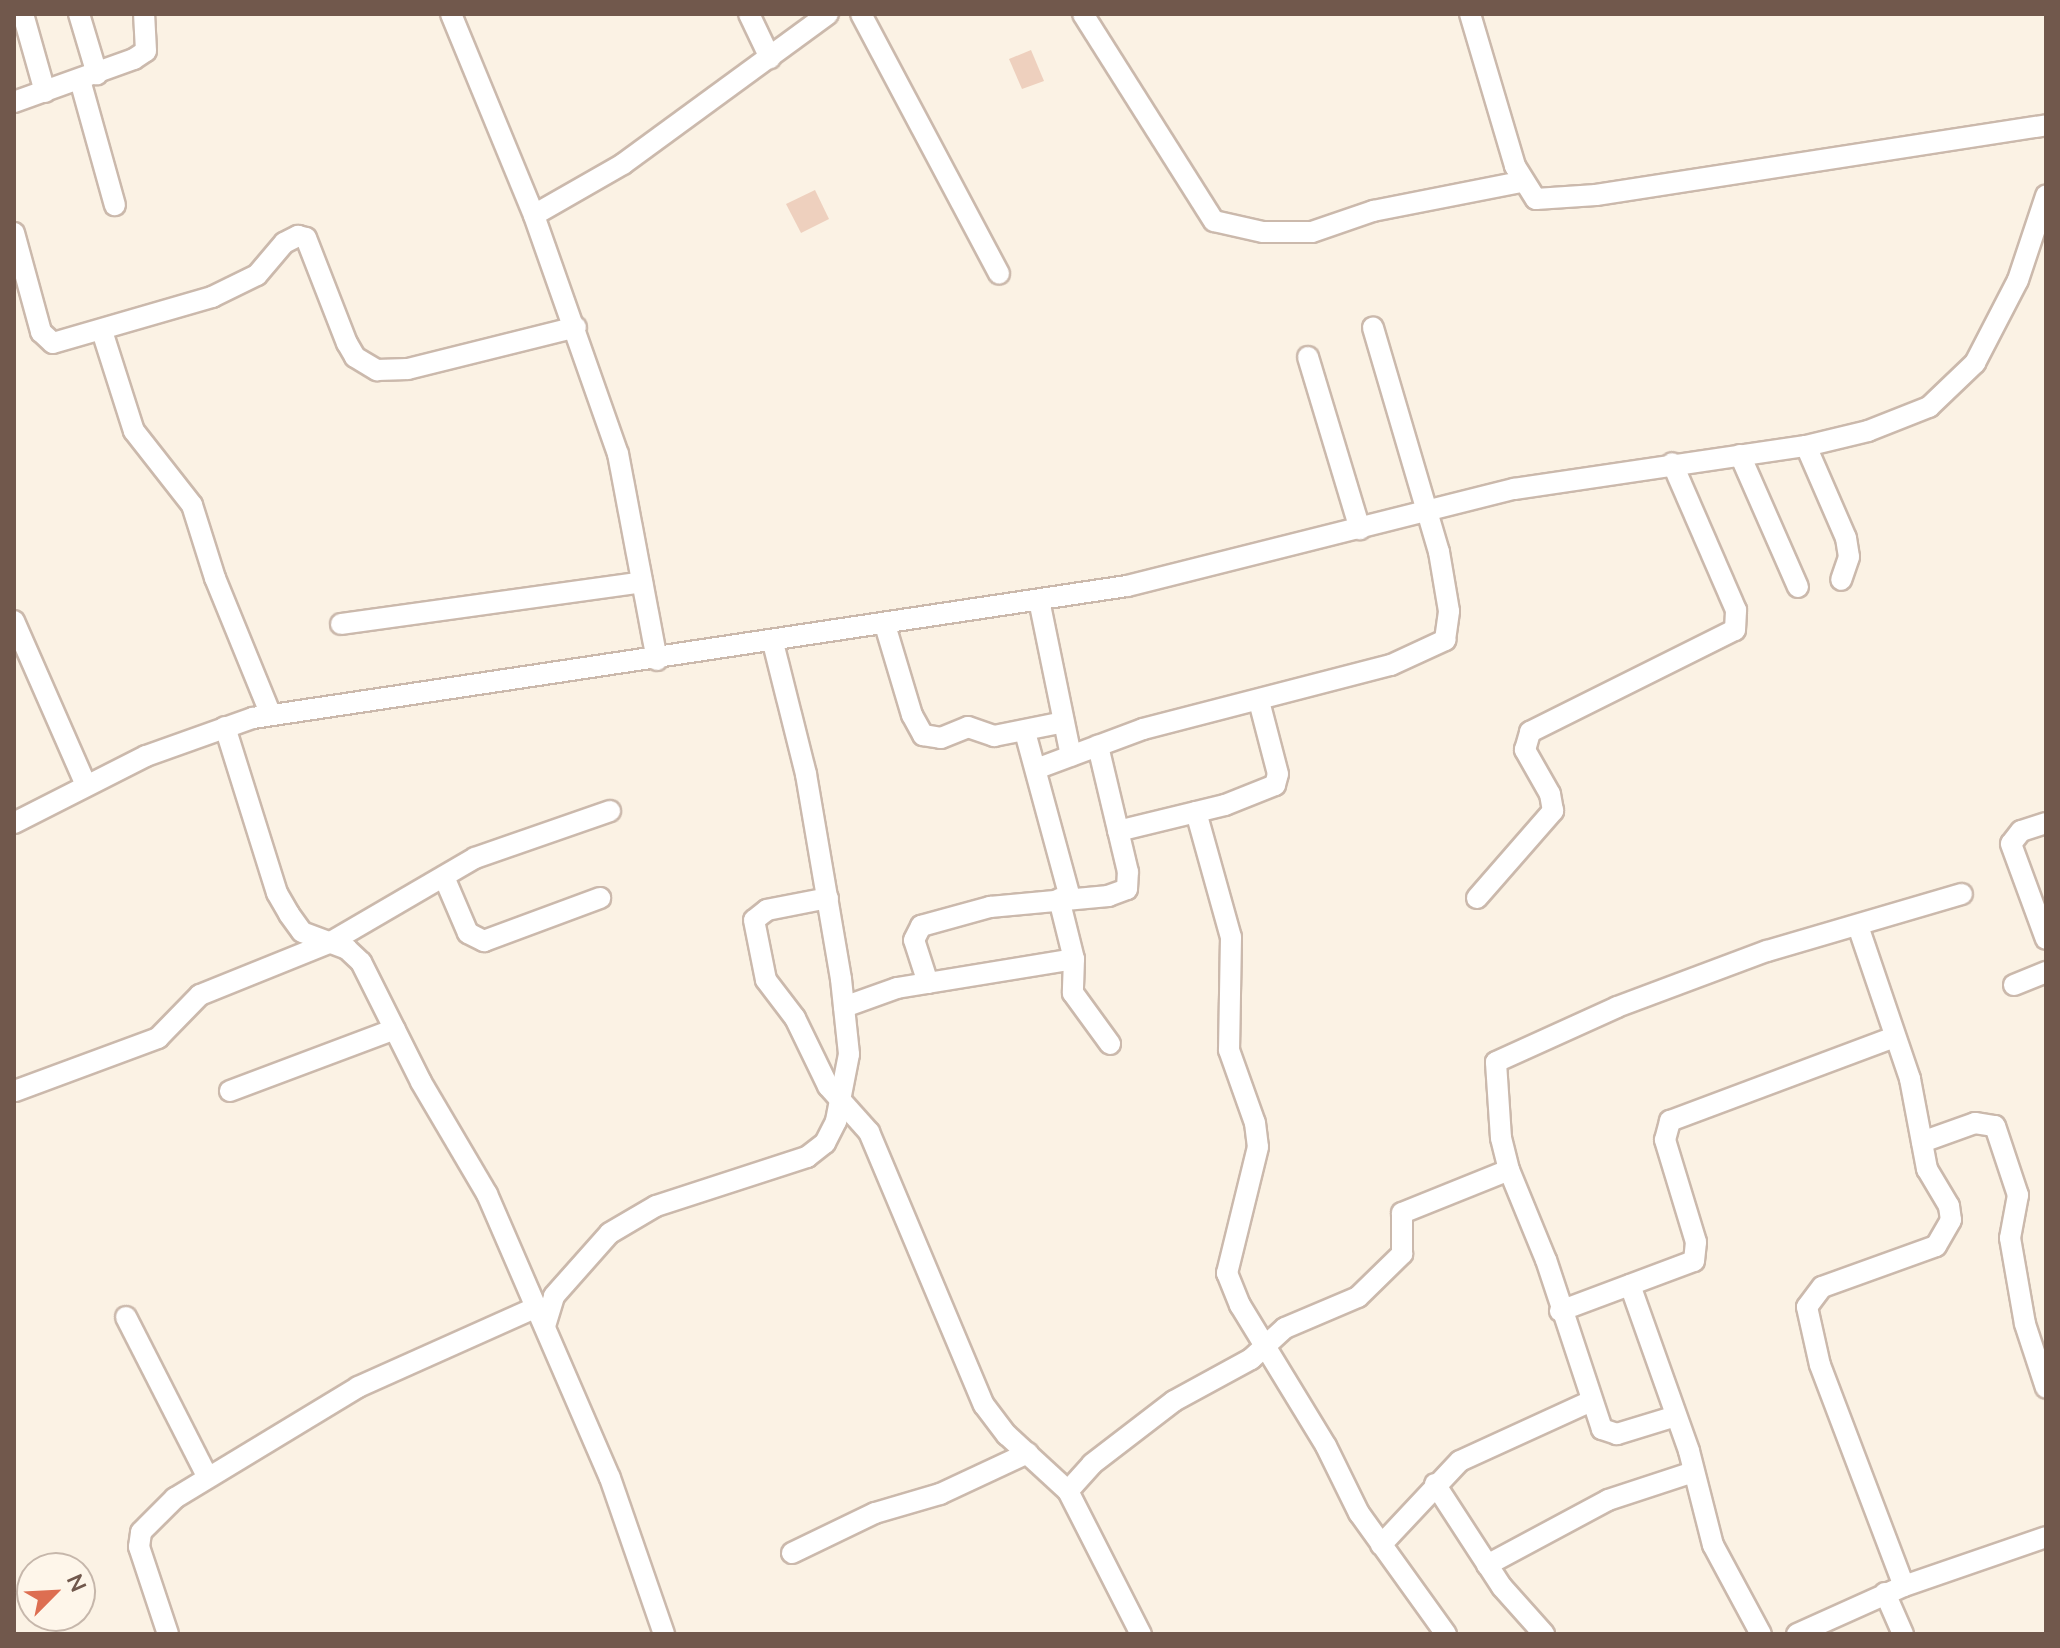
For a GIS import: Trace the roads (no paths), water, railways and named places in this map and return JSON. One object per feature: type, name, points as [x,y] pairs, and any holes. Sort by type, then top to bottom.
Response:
[{"type":"street","points":[[23,14],[45,92]]},
{"type":"street","points":[[79,14],[88,77],[115,205]]},
{"type":"street","points":[[14,102],[88,77],[146,51],[144,14]]},
{"type":"street","points":[[451,14],[534,215],[576,327],[618,454],[657,660]]},
{"type":"street","points":[[749,14],[770,58]]},
{"type":"street","points":[[534,215],[623,164],[828,14]]},
{"type":"street","points":[[861,14],[999,274]]},
{"type":"street","points":[[1083,14],[1214,221],[1263,232],[1312,232],[1373,211],[1521,182]]},
{"type":"street","points":[[1470,14],[1521,182],[1536,199],[1564,199],[2046,125]]},
{"type":"street","points":[[14,823],[86,785],[225,727],[271,715],[773,643],[1039,600],[1205,569],[1548,482],[1806,446],[1913,415],[1958,384],[1998,325],[2034,243],[2046,196]]},
{"type":"street","points":[[14,233],[44,339],[61,342],[242,284],[268,265],[284,243],[298,236],[306,238],[355,357],[377,370],[408,369],[576,327]]},
{"type":"street","points":[[1036,769],[1098,746],[1416,657],[1445,640],[1449,611],[1428,511],[1373,328]]},
{"type":"street","points":[[102,331],[134,431],[192,505],[215,578],[271,715]]},
{"type":"street","points":[[1308,357],[1360,529]]},
{"type":"street","points":[[1806,446],[1846,538],[1849,557],[1841,580]]},
{"type":"street","points":[[1740,455],[1798,587]]},
{"type":"street","points":[[1477,898],[1553,811],[1550,794],[1525,750],[1530,732],[1735,630],[1736,610],[1672,463]]},
{"type":"street","points":[[341,624],[642,582]]},
{"type":"street","points":[[1039,600],[1071,756]]},
{"type":"street","points":[[14,621],[86,785]]},
{"type":"street","points":[[885,625],[912,715],[923,735],[941,738],[968,727],[994,736],[1064,722]]},
{"type":"street","points":[[545,1326],[554,1296],[610,1233],[656,1206],[807,1157],[831,1135],[842,1102],[849,1054],[844,1007],[828,898],[802,759],[773,643]]},
{"type":"street","points":[[1118,831],[1196,812],[1275,785],[1278,774],[1259,701]]},
{"type":"street","points":[[225,727],[277,893],[302,932],[329,943],[361,962],[432,1102],[473,1165],[537,1307],[623,1513],[664,1634]]},
{"type":"street","points":[[1025,732],[1064,899],[1074,959],[1073,993],[1110,1044]]},
{"type":"street","points":[[928,983],[914,940],[921,926],[990,907],[1108,896],[1127,889],[1118,831],[1098,746]]},
{"type":"street","points":[[15,1091],[142,1046],[169,1030],[200,995],[329,943],[495,849],[610,811]]},
{"type":"street","points":[[1196,812],[1231,937],[1229,1050],[1258,1147],[1227,1273],[1265,1349],[1381,1545],[1446,1634]]},
{"type":"street","points":[[2046,823],[2021,831],[2011,844],[2046,939]]},
{"type":"street","points":[[444,877],[468,933],[484,941],[600,898]]},
{"type":"street","points":[[1676,1416],[1608,1434],[1591,1401],[1509,1170],[1494,1071],[1505,1054],[1767,951],[1962,894]]},
{"type":"street","points":[[828,898],[767,910],[754,920],[753,928],[770,989],[790,1010],[812,1057],[875,1144],[984,1405],[1068,1491],[1141,1634]]},
{"type":"street","points":[[1858,926],[1895,1037],[1927,1169],[1949,1206],[1944,1239],[1910,1259],[1822,1287],[1807,1307],[1820,1365],[1895,1589],[1903,1634]]},
{"type":"street","points":[[844,1007],[887,990],[1074,959]]},
{"type":"street","points":[[2014,985],[2046,972]]},
{"type":"street","points":[[230,1091],[395,1029]]},
{"type":"street","points":[[1560,1311],[1694,1261],[1698,1253],[1665,1140],[1670,1121],[1895,1037]]},
{"type":"street","points":[[1922,1142],[1975,1123],[1995,1126],[2018,1195],[2010,1238],[2025,1324],[2046,1388]]},
{"type":"street","points":[[1068,1491],[1092,1464],[1174,1401],[1265,1349],[1285,1328],[1358,1297],[1402,1254],[1402,1213],[1509,1170]]},
{"type":"street","points":[[1630,1285],[1676,1416],[1720,1561],[1761,1634]]},
{"type":"street","points":[[168,1634],[139,1547],[141,1532],[207,1476],[358,1387],[537,1307]]},
{"type":"street","points":[[126,1317],[207,1476]]},
{"type":"street","points":[[1381,1545],[1435,1484],[1474,1452],[1591,1401]]},
{"type":"street","points":[[792,1553],[875,1513],[940,1494],[1028,1453]]},
{"type":"street","points":[[1487,1565],[1608,1500],[1693,1472]]},
{"type":"street","points":[[1435,1484],[1487,1565],[1544,1634]]},
{"type":"street","points":[[1797,1634],[1895,1589],[2046,1537]]}]
